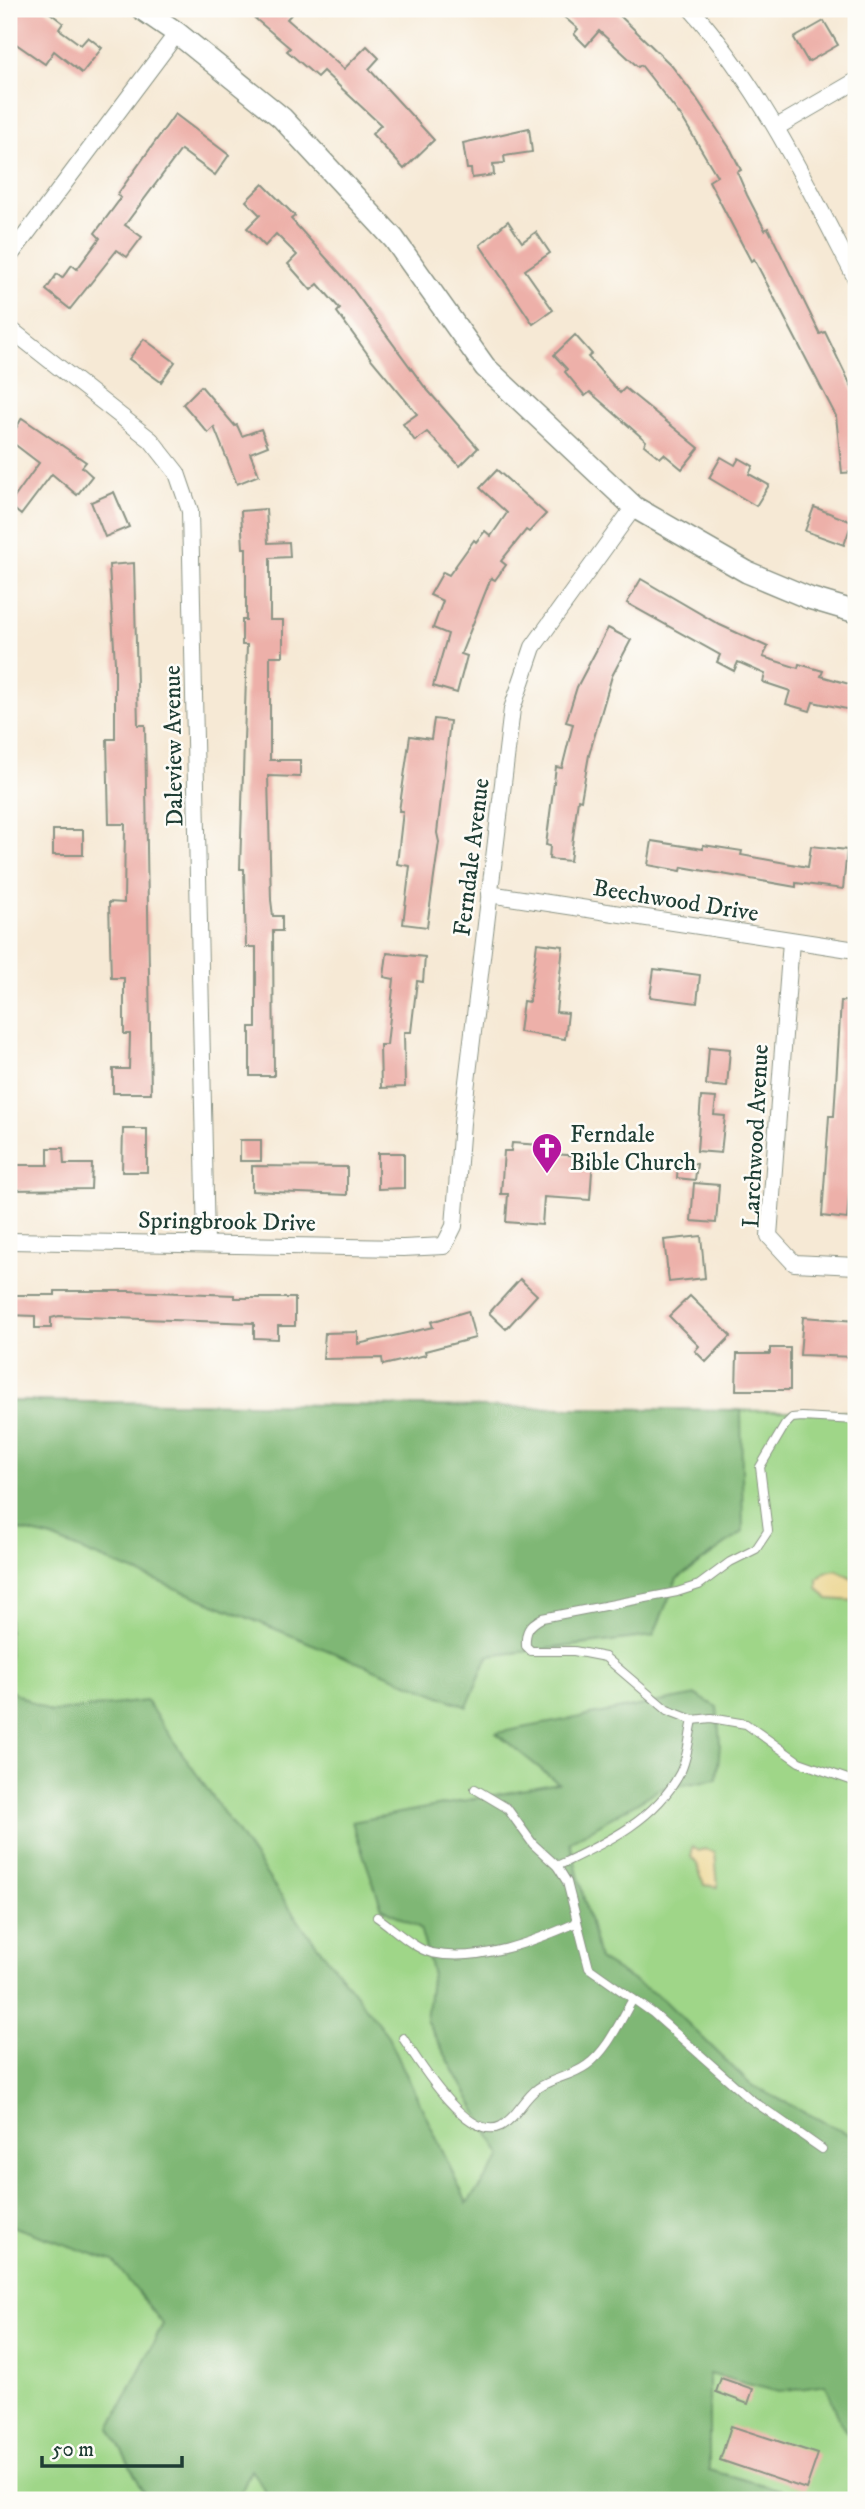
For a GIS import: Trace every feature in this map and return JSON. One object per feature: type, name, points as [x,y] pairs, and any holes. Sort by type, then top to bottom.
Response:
[{"type":"street","points":[[142,9],[177,33],[282,118],[394,239],[485,367],[634,507],[747,572],[809,598],[856,612]]},
{"type":"street","points":[[691,9],[735,63],[777,127],[856,279]]},
{"type":"street","points":[[9,257],[177,33]]},
{"type":"street","points":[[777,127],[856,81]]},
{"type":"street","name":"Daleview Avenue","points":[[9,328],[151,440],[177,473],[190,511],[206,1243]]},
{"type":"street","name":"Ferndale Avenue","points":[[444,1246],[454,1226],[489,894],[512,709],[533,647],[634,507]]},
{"type":"street","name":"Beechwood Drive","points":[[489,894],[856,950]]},
{"type":"street","name":"Larchwood Avenue","points":[[791,941],[769,1236],[794,1263],[856,1266]]},
{"type":"street","name":"Springbrook Drive","points":[[9,1241],[403,1248],[444,1246]]},
{"type":"lane","points":[[856,1420],[792,1418],[771,1443],[761,1467],[768,1531],[756,1549],[730,1562],[699,1585],[677,1592],[542,1618],[530,1625],[526,1646],[531,1651],[574,1651],[605,1657],[655,1703],[693,1720],[711,1718],[746,1724],[799,1762],[856,1782]]},
{"type":"lane","points":[[557,1866],[620,1836],[660,1800],[681,1772],[693,1720]]},
{"type":"lane","points":[[475,1789],[507,1808],[533,1844],[557,1866],[566,1882],[589,1968],[661,2021],[720,2076],[822,2149]]},
{"type":"lane","points":[[377,1917],[431,1953],[475,1953],[528,1941],[576,1923]]},
{"type":"lane","points":[[403,2038],[425,2074],[464,2117],[485,2129],[498,2127],[514,2117],[527,2097],[539,2087],[588,2064],[603,2048],[633,1999]]},
{"type":"green space","points":[[9,1401],[856,1412],[856,2500],[9,2500]]},
{"type":"green space","points":[[9,1401],[741,1410],[743,1532],[677,1579],[653,1636],[488,1656],[467,1707],[49,1537],[9,1528]]},
{"type":"green space","points":[[9,1690],[50,1712],[146,1701],[300,1923],[388,2036],[467,2203],[502,2157],[426,2020],[432,1971],[420,1928],[382,1908],[352,1822],[558,1783],[496,1733],[696,1695],[717,1707],[720,1744],[717,1779],[660,1789],[570,1842],[599,1959],[663,1999],[751,2085],[856,2138],[856,2445],[839,2419],[826,2385],[779,2392],[709,2374],[709,2470],[818,2500],[271,2500],[251,2470],[238,2500],[148,2500],[110,2428],[163,2324],[113,2261],[9,2225]]},
{"type":"sand","points":[[837,1570],[856,1580],[856,1601],[828,1599],[818,1588],[818,1579],[825,1572]]},
{"type":"sand","points":[[693,1847],[699,1851],[704,1849],[715,1852],[718,1887],[704,1885],[697,1864],[691,1857]]},
{"type":"building","points":[[9,9],[45,9],[63,23],[59,29],[81,45],[88,37],[102,48],[82,73],[54,51],[45,64],[9,39]]},
{"type":"building","points":[[244,9],[296,9],[287,19],[344,69],[367,46],[379,58],[369,69],[434,140],[404,169],[372,134],[381,125],[323,71],[317,77],[287,51],[290,48]]},
{"type":"building","points":[[555,9],[613,9],[671,65],[731,150],[741,170],[737,172],[747,195],[765,230],[768,228],[820,334],[825,332],[856,396],[856,472],[842,473],[836,416],[754,259],[751,261],[709,181],[717,176],[683,119],[641,65],[638,67],[599,31],[586,46],[574,34],[578,29]]},
{"type":"building","points":[[824,21],[838,45],[808,62],[794,38]]},
{"type":"building","points":[[175,114],[229,155],[215,175],[181,150],[125,225],[142,237],[127,257],[117,250],[70,309],[46,290],[57,274],[62,278],[72,265],[77,269],[100,238],[95,233],[121,198],[117,195]]},
{"type":"building","points":[[529,128],[532,152],[504,156],[505,163],[493,164],[494,175],[472,178],[471,169],[467,169],[463,143]]},
{"type":"building","points":[[263,184],[295,216],[291,219],[346,280],[424,386],[478,448],[460,466],[427,432],[415,441],[403,424],[417,414],[372,360],[337,312],[340,309],[318,284],[311,290],[288,264],[297,255],[276,234],[265,246],[247,228],[260,215],[246,201]]},
{"type":"building","points":[[508,221],[522,242],[536,232],[550,253],[525,270],[553,310],[533,324],[480,245]]},
{"type":"building","points":[[575,335],[592,354],[588,357],[620,393],[625,388],[699,448],[682,469],[664,454],[660,458],[644,445],[646,441],[590,392],[585,396],[565,372],[567,369],[554,355]]},
{"type":"building","points":[[144,339],[175,362],[161,382],[129,359]]},
{"type":"building","points":[[201,386],[235,426],[237,425],[242,436],[261,429],[268,446],[250,453],[259,475],[237,484],[214,427],[208,433],[183,404]]},
{"type":"building","points":[[22,418],[86,462],[82,467],[92,476],[77,495],[52,474],[21,515],[9,505],[39,463],[9,440]]},
{"type":"building","points":[[721,457],[735,465],[739,458],[753,466],[749,474],[769,485],[756,506],[709,478]]},
{"type":"building","points":[[497,470],[546,514],[529,532],[526,530],[501,561],[506,565],[495,580],[491,578],[461,654],[467,656],[457,693],[433,686],[448,634],[433,628],[443,601],[430,595],[443,572],[449,575],[474,540],[476,542],[485,531],[491,536],[507,513],[480,488]]},
{"type":"building","points":[[114,492],[129,527],[105,537],[91,502]]},
{"type":"building","points":[[814,507],[852,522],[844,545],[805,531]]},
{"type":"building","points":[[266,509],[268,543],[289,542],[290,557],[270,558],[270,620],[283,620],[283,656],[270,656],[270,760],[300,760],[300,777],[268,776],[271,900],[273,916],[282,916],[282,931],[273,931],[274,1076],[250,1076],[250,1027],[256,1027],[256,947],[246,947],[244,869],[240,869],[247,645],[242,645],[242,620],[246,620],[246,548],[243,548],[241,511]]},
{"type":"building","points":[[134,563],[138,725],[145,725],[151,1093],[113,1093],[113,1069],[129,1069],[130,1034],[124,1034],[124,978],[111,978],[109,902],[124,903],[125,824],[109,824],[107,739],[115,739],[115,663],[109,565]]},
{"type":"building","points":[[641,579],[720,625],[768,647],[763,657],[798,668],[799,664],[823,671],[821,676],[856,686],[856,711],[813,702],[810,711],[786,704],[790,691],[763,682],[765,674],[738,662],[734,671],[717,662],[720,655],[627,603]]},
{"type":"building","points":[[608,628],[631,640],[612,676],[589,755],[581,800],[578,799],[570,861],[549,859],[550,846],[546,845],[556,767],[562,768],[573,724],[566,722],[577,687]]},
{"type":"building","points":[[434,719],[450,721],[437,833],[439,842],[427,927],[403,924],[410,866],[397,864],[403,811],[399,811],[410,736],[431,739]]},
{"type":"building","points":[[53,830],[83,830],[83,855],[53,855]]},
{"type":"building","points":[[652,841],[703,849],[703,845],[742,851],[741,855],[808,867],[811,846],[847,850],[843,889],[796,883],[796,887],[682,867],[681,871],[648,865]]},
{"type":"building","points":[[537,943],[563,946],[556,1012],[568,1013],[565,1039],[519,1032],[523,1001],[529,1002]]},
{"type":"building","points":[[387,953],[425,957],[423,982],[417,981],[411,1032],[404,1032],[405,1087],[381,1088],[380,1045],[387,1045],[394,979],[384,977]]},
{"type":"building","points":[[654,969],[700,975],[697,1003],[650,997]]},
{"type":"building","points":[[841,1001],[856,1002],[856,1114],[847,1219],[822,1216],[829,1116],[834,1116]]},
{"type":"building","points":[[709,1047],[730,1049],[727,1087],[706,1085]]},
{"type":"building","points":[[701,1097],[716,1098],[714,1115],[725,1116],[721,1153],[697,1151]]},
{"type":"building","points":[[123,1129],[147,1129],[147,1172],[122,1172]]},
{"type":"building","points":[[240,1140],[261,1140],[261,1161],[240,1161]]},
{"type":"building","name":"Ferndale Bible Church","points":[[512,1143],[540,1145],[540,1153],[593,1157],[590,1200],[544,1197],[542,1225],[506,1222],[508,1194],[501,1194],[504,1151],[511,1151]]},
{"type":"building","points":[[48,1148],[63,1148],[64,1164],[92,1164],[91,1189],[9,1190],[9,1165],[48,1165]]},
{"type":"building","points":[[378,1153],[404,1153],[404,1188],[378,1189]]},
{"type":"building","points":[[678,1162],[697,1164],[695,1180],[677,1178]]},
{"type":"building","points":[[252,1166],[347,1167],[347,1195],[252,1191]]},
{"type":"building","points":[[694,1183],[719,1185],[716,1223],[691,1221]]},
{"type":"building","points":[[701,1236],[705,1278],[669,1282],[664,1240]]},
{"type":"building","points":[[520,1279],[537,1295],[506,1329],[489,1313]]},
{"type":"building","points":[[55,1291],[128,1291],[235,1295],[235,1298],[295,1298],[295,1326],[278,1326],[278,1339],[254,1338],[254,1323],[59,1316],[51,1318],[51,1328],[35,1328],[35,1316],[9,1315],[9,1295],[55,1295]]},
{"type":"building","points":[[690,1296],[731,1336],[706,1362],[695,1351],[699,1346],[669,1316]]},
{"type":"building","points":[[468,1311],[475,1338],[425,1351],[426,1355],[383,1365],[382,1358],[323,1359],[325,1333],[358,1332],[358,1344],[433,1327],[431,1322]]},
{"type":"building","points":[[803,1317],[856,1321],[856,1357],[800,1355]]},
{"type":"building","points":[[770,1348],[790,1348],[790,1390],[736,1390],[737,1354],[770,1354]]},
{"type":"building","points":[[721,2378],[753,2389],[748,2404],[716,2392]]},
{"type":"building","points":[[731,2426],[818,2454],[806,2489],[720,2460]]},
{"type":"place","name":"Ferndale Bible Church","points":[[547,1175]]}]
